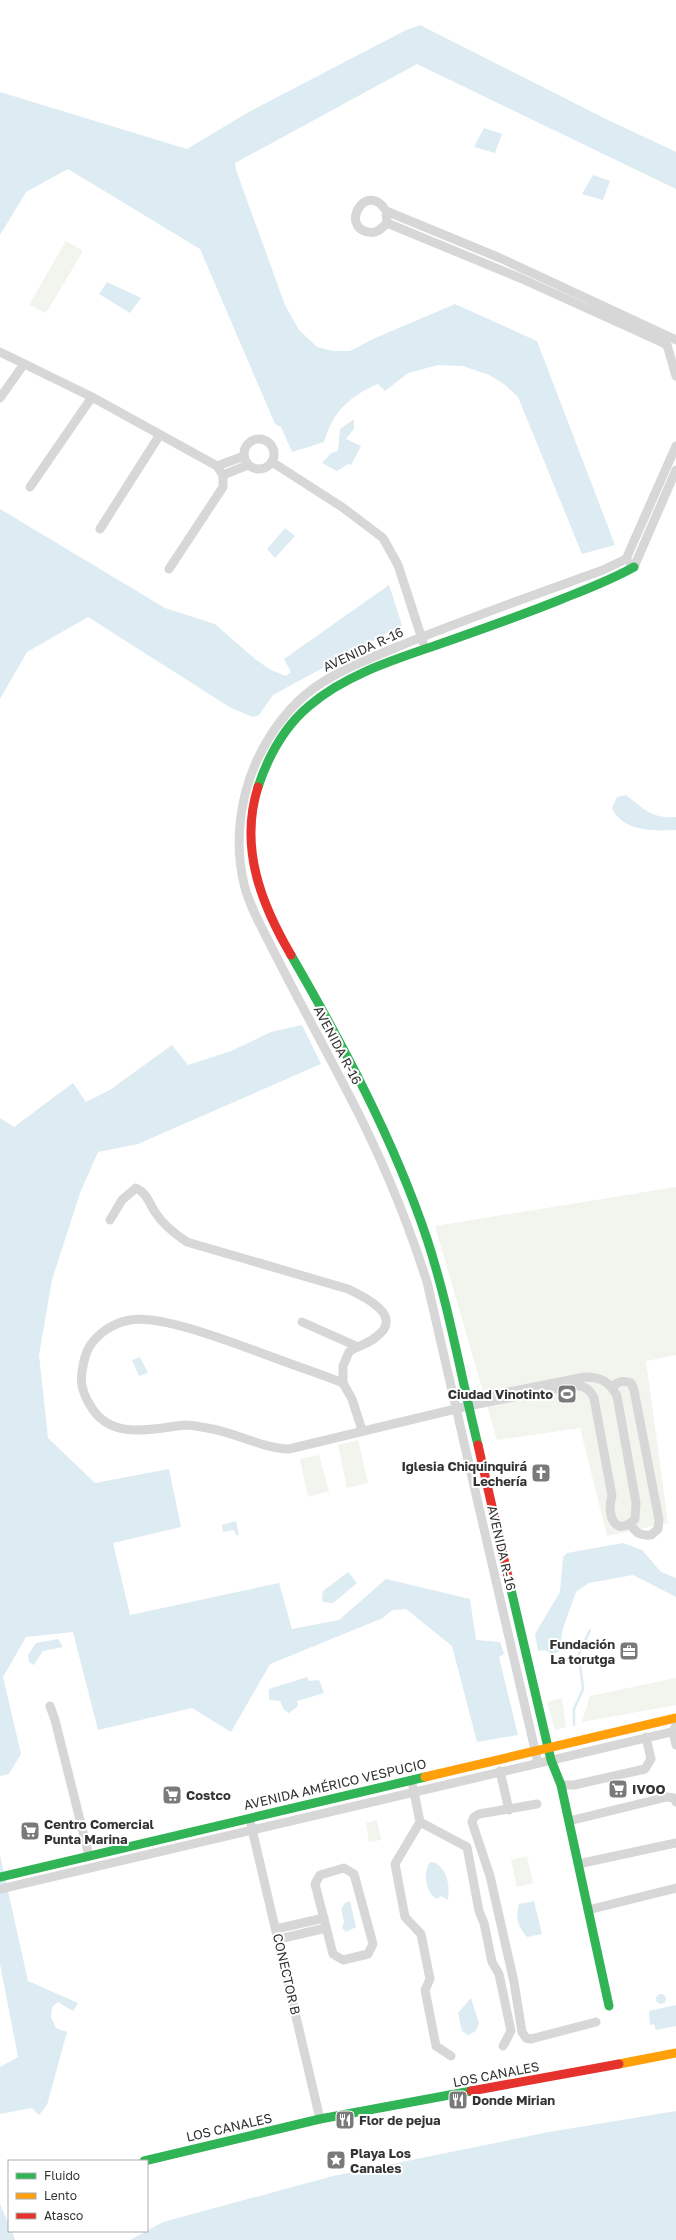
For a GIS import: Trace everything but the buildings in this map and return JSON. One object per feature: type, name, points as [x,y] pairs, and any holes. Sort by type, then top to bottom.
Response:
[{"type":"street","points":[[364,202],[376,202],[384,207],[386,211],[387,224],[377,232],[366,232],[357,225],[355,217],[357,210],[364,202]]},
{"type":"street","points":[[386,211],[453,238],[557,284],[676,340]]},
{"type":"street","points":[[387,224],[439,244],[553,293],[667,345],[676,376]]},
{"type":"street","points":[[553,293],[557,284]]},
{"type":"street","points":[[0,352],[92,397],[159,436],[217,466],[223,475],[223,487],[169,569]]},
{"type":"street","points":[[0,398],[24,364]]},
{"type":"street","points":[[30,488],[92,397]]},
{"type":"street","points":[[100,529],[159,436]]},
{"type":"street","points":[[217,466],[246,461],[258,469],[264,468],[272,462],[274,455],[273,448],[268,442],[261,439],[249,443],[245,449],[246,461]]},
{"type":"street","points":[[676,446],[626,559],[634,567],[676,470]]},
{"type":"street","points":[[223,475],[246,461]]},
{"type":"street","points":[[272,462],[342,507],[384,538],[398,565],[425,649]]},
{"type":"street","name":"AVENIDA R-16","points":[[538,1762],[427,1282],[402,1209],[358,1112],[287,978],[249,898],[242,870],[240,851],[242,807],[248,781],[264,745],[280,721],[297,701],[322,683],[355,665],[421,637],[603,570],[626,559]]},
{"type":"street","name":"AVENIDA R-16","points":[[609,2006],[561,1785],[551,1760],[437,1272],[414,1203],[394,1157],[338,1041],[261,894],[254,869],[251,843],[251,820],[261,778],[281,737],[305,708],[328,692],[363,672],[516,617],[598,585],[634,567]]},
{"type":"street","points":[[249,898],[261,894]]},
{"type":"street","points":[[110,1220],[122,1200],[136,1188],[144,1192],[155,1213],[174,1234],[187,1242],[348,1289],[373,1301],[384,1314],[386,1322],[384,1330],[375,1338],[356,1346],[345,1358],[343,1383],[352,1399],[362,1430]]},
{"type":"street","points":[[343,1383],[230,1342],[169,1323],[130,1320],[110,1328],[100,1334],[91,1344],[86,1353],[81,1380],[83,1392],[101,1420],[110,1426],[127,1430],[148,1430],[189,1425],[227,1432],[277,1448],[289,1449],[456,1408],[467,1403],[586,1377],[596,1377],[605,1380],[612,1387],[617,1396],[636,1503],[635,1519],[630,1524],[623,1526],[617,1525],[611,1520],[609,1514],[612,1496],[594,1398],[590,1390],[583,1386],[574,1385],[467,1403]]},
{"type":"street","points":[[302,1322],[356,1346]]},
{"type":"street","points":[[612,1387],[618,1382],[625,1380],[631,1383],[634,1390],[659,1520],[658,1529],[651,1535],[642,1536],[635,1532],[630,1524]]},
{"type":"street","points":[[470,1467],[482,1464]]},
{"type":"street","points":[[50,1706],[88,1856]]},
{"type":"street","name":"AVENIDA AMÉRICO VESPUCIO","points":[[0,1877],[249,1817],[676,1718]]},
{"type":"street","points":[[675,1729],[676,1745]]},
{"type":"street","name":"AVENIDA AMÉRICO VESPUCIO","points":[[0,1889],[413,1791],[551,1760],[675,1729]]},
{"type":"street","points":[[561,1785],[574,1785],[645,1769],[651,1759],[646,1737]]},
{"type":"street","points":[[500,1771],[509,1810]]},
{"type":"street","points":[[412,1779],[413,1791],[420,1822],[395,1864],[405,1917],[421,1934],[430,1979],[425,1990],[436,2046],[451,2056]]},
{"type":"street","points":[[569,1821],[667,1797],[674,1798],[676,1802]]},
{"type":"street","points":[[537,1804],[479,1814],[474,1817],[472,1822],[490,1876],[514,1982],[522,2032],[526,2038],[531,2039],[596,2022]]},
{"type":"street","name":"CONECTOR B","points":[[249,1817],[279,1939],[320,2119]]},
{"type":"street","points":[[420,1822],[467,1847],[479,1910],[484,1923],[492,1962],[499,1974],[511,2031],[503,2046]]},
{"type":"street","points":[[578,1864],[676,1844]]},
{"type":"street","points":[[344,1868],[354,1874],[373,1944],[368,1954],[343,1960],[333,1954],[326,1928],[315,1884],[320,1875],[344,1868]]},
{"type":"street","points":[[588,1910],[676,1888]]},
{"type":"street","points":[[276,1929],[324,1918]]},
{"type":"street","points":[[279,1939],[326,1928]]},
{"type":"street","name":"LOS CANALES","points":[[148,2160],[320,2119],[676,2053]]},
{"type":"shaded area","points":[[420,25],[608,120],[676,152],[676,189],[417,64],[235,163],[236,170],[285,305],[299,330],[317,347],[333,351],[350,351],[373,339],[455,304],[537,341],[615,545],[582,554],[518,397],[504,384],[489,375],[463,366],[438,365],[408,373],[385,391],[378,384],[359,394],[344,406],[332,422],[324,442],[292,452],[281,427],[275,424],[200,249],[68,169],[26,192],[0,235],[0,92],[187,149],[247,113],[406,30]]},
{"type":"shaded area","points":[[484,128],[502,134],[495,153],[474,147]]},
{"type":"shaded area","points":[[593,175],[610,181],[603,200],[582,194]]},
{"type":"shaded area","points":[[66,241],[83,251],[46,313],[29,305]]},
{"type":"shaded area","points":[[107,282],[141,298],[130,313],[99,294]]},
{"type":"shaded area","points":[[354,419],[354,429],[346,439],[361,446],[351,465],[348,464],[337,471],[322,463],[331,453],[338,451],[340,429]]},
{"type":"shaded area","points":[[0,509],[165,608],[215,624],[255,659],[271,670],[286,676],[291,672],[284,659],[389,585],[402,625],[273,695],[259,715],[253,717],[231,708],[88,617],[27,652],[0,699]]},
{"type":"shaded area","points":[[285,528],[295,536],[275,558],[267,549]]},
{"type":"shaded area","points":[[626,795],[643,809],[654,815],[676,817],[676,830],[649,830],[631,826],[623,822],[612,808],[617,797]]},
{"type":"shaded area","points":[[302,1025],[321,1064],[138,1144],[98,1152],[80,1193],[52,1280],[39,1355],[48,1438],[95,1483],[169,1469],[181,1527],[113,1543],[130,1615],[279,1583],[292,1629],[339,1620],[386,1579],[470,1599],[476,1640],[500,1642],[504,1654],[499,1657],[518,1735],[477,1742],[452,1646],[406,1609],[392,1610],[383,1618],[270,1664],[231,1732],[192,1708],[98,1730],[73,1632],[26,1637],[3,1677],[21,1754],[9,1774],[0,1776],[0,1118],[14,1127],[73,1083],[86,1102],[110,1090],[172,1045],[188,1065],[231,1051],[271,1032]]},
{"type":"shaded area","name":"Ciudad Vinotinto","points":[[676,1187],[676,1355],[646,1361],[668,1523],[607,1536],[580,1428],[497,1440],[435,1226]]},
{"type":"shaded area","points":[[140,1357],[148,1373],[139,1376],[132,1360]]},
{"type":"shaded area","points":[[358,1440],[368,1483],[347,1488],[338,1445]]},
{"type":"shaded area","points":[[319,1455],[329,1491],[308,1497],[300,1459]]},
{"type":"shaded area","points":[[236,1521],[239,1535],[236,1535],[234,1530],[223,1532],[222,1525]]},
{"type":"shaded area","points":[[623,1543],[642,1550],[661,1572],[676,1578],[676,1597],[633,1575],[589,1583],[576,1592],[563,1628],[559,1652],[552,1654],[545,1650],[538,1651],[535,1634],[560,1592],[563,1557],[567,1553]]},
{"type":"shaded area","points":[[348,1572],[357,1583],[333,1603],[323,1602],[323,1591]]},
{"type":"shaded area","points":[[58,1639],[63,1647],[43,1651],[34,1665],[29,1662],[28,1655],[36,1643]]},
{"type":"shaded area","points":[[307,1677],[309,1681],[319,1680],[324,1693],[297,1701],[298,1706],[289,1713],[284,1710],[280,1701],[269,1700],[269,1689]]},
{"type":"shaded area","points":[[676,1678],[676,1705],[582,1722],[590,1696]]},
{"type":"shaded area","points":[[562,1698],[566,1727],[555,1730],[547,1702]]},
{"type":"shaded area","points":[[377,1820],[381,1840],[369,1842],[366,1823]]},
{"type":"shaded area","points":[[0,1855],[28,1981],[78,2003],[73,2011],[58,2002],[52,2007],[51,2017],[56,2028],[67,2032],[47,2105],[39,2115],[32,2108],[0,2114],[0,2067],[18,2057],[0,1964]]},
{"type":"shaded area","points":[[527,1856],[533,1883],[517,1887],[511,1860]]},
{"type":"shaded area","points":[[430,1862],[436,1863],[446,1875],[449,1890],[448,1900],[441,1896],[437,1899],[430,1892],[426,1882],[426,1871]]},
{"type":"shaded area","points":[[350,1901],[356,1927],[346,1932],[342,1928],[344,1922],[341,1909],[345,1903]]},
{"type":"shaded area","points":[[534,1901],[542,1934],[527,1937],[521,1930],[517,1914],[519,1904]]},
{"type":"shaded area","points":[[659,1994],[663,1994],[665,1995],[665,2003],[659,2004],[656,2001],[656,1997]]},
{"type":"shaded area","points":[[471,1998],[479,2023],[476,2031],[468,2035],[462,2031],[458,2013]]},
{"type":"shaded area","points":[[676,2005],[676,2026],[656,2030],[654,2024],[650,2025],[649,2011]]},
{"type":"shaded area","points":[[676,2111],[676,2240],[130,2240],[145,2232],[148,2232],[148,2230],[163,2222],[333,2176],[549,2132]]},
{"type":"shaded area","points":[[0,2204],[8,2223],[8,2232],[12,2232],[15,2240],[0,2240]]},
{"type":"waterway","points":[[574,1725],[574,1709],[583,1689],[579,1654],[590,1630]]},
{"type":"traffic: fast","points":[[258,787],[272,754],[292,723],[309,706],[337,686],[368,670],[546,605],[599,584],[634,567]]},
{"type":"traffic: fast","points":[[291,955],[330,1023],[366,1094],[383,1129],[414,1202],[435,1264],[442,1290],[478,1445]]},
{"type":"traffic: fast","points":[[509,1581],[551,1760],[561,1785],[609,2006]]},
{"type":"traffic: fast","points":[[0,1877],[425,1777]]},
{"type":"traffic: fast","points":[[148,2160],[320,2119],[471,2091]]},
{"type":"traffic: slow","points":[[425,1777],[676,1718]]},
{"type":"traffic: slow","points":[[619,2064],[676,2053]]},
{"type":"traffic: jam","points":[[258,787],[253,809],[251,831],[252,853],[256,874],[262,895],[271,916],[291,955]]},
{"type":"traffic: jam","points":[[478,1445],[509,1581]]},
{"type":"traffic: jam","points":[[471,2091],[619,2064]]},
{"type":"place","name":"Ciudad Vinotinto","points":[[567,1394]]},
{"type":"place","name":"Iglesia Chiquinquirá Lechería","points":[[541,1473]]},
{"type":"place","name":"Fundación La torutga","points":[[629,1651]]},
{"type":"place","name":"IVOO","points":[[618,1789]]},
{"type":"place","name":"Costco","points":[[172,1795]]},
{"type":"place","name":"Centro Comercial Punta Marina","points":[[30,1831]]},
{"type":"place","name":"Donde Mirian","points":[[458,2100]]},
{"type":"place","name":"Flor de pejua","points":[[345,2120]]},
{"type":"place","name":"Playa Los Canales","points":[[336,2160]]}]
